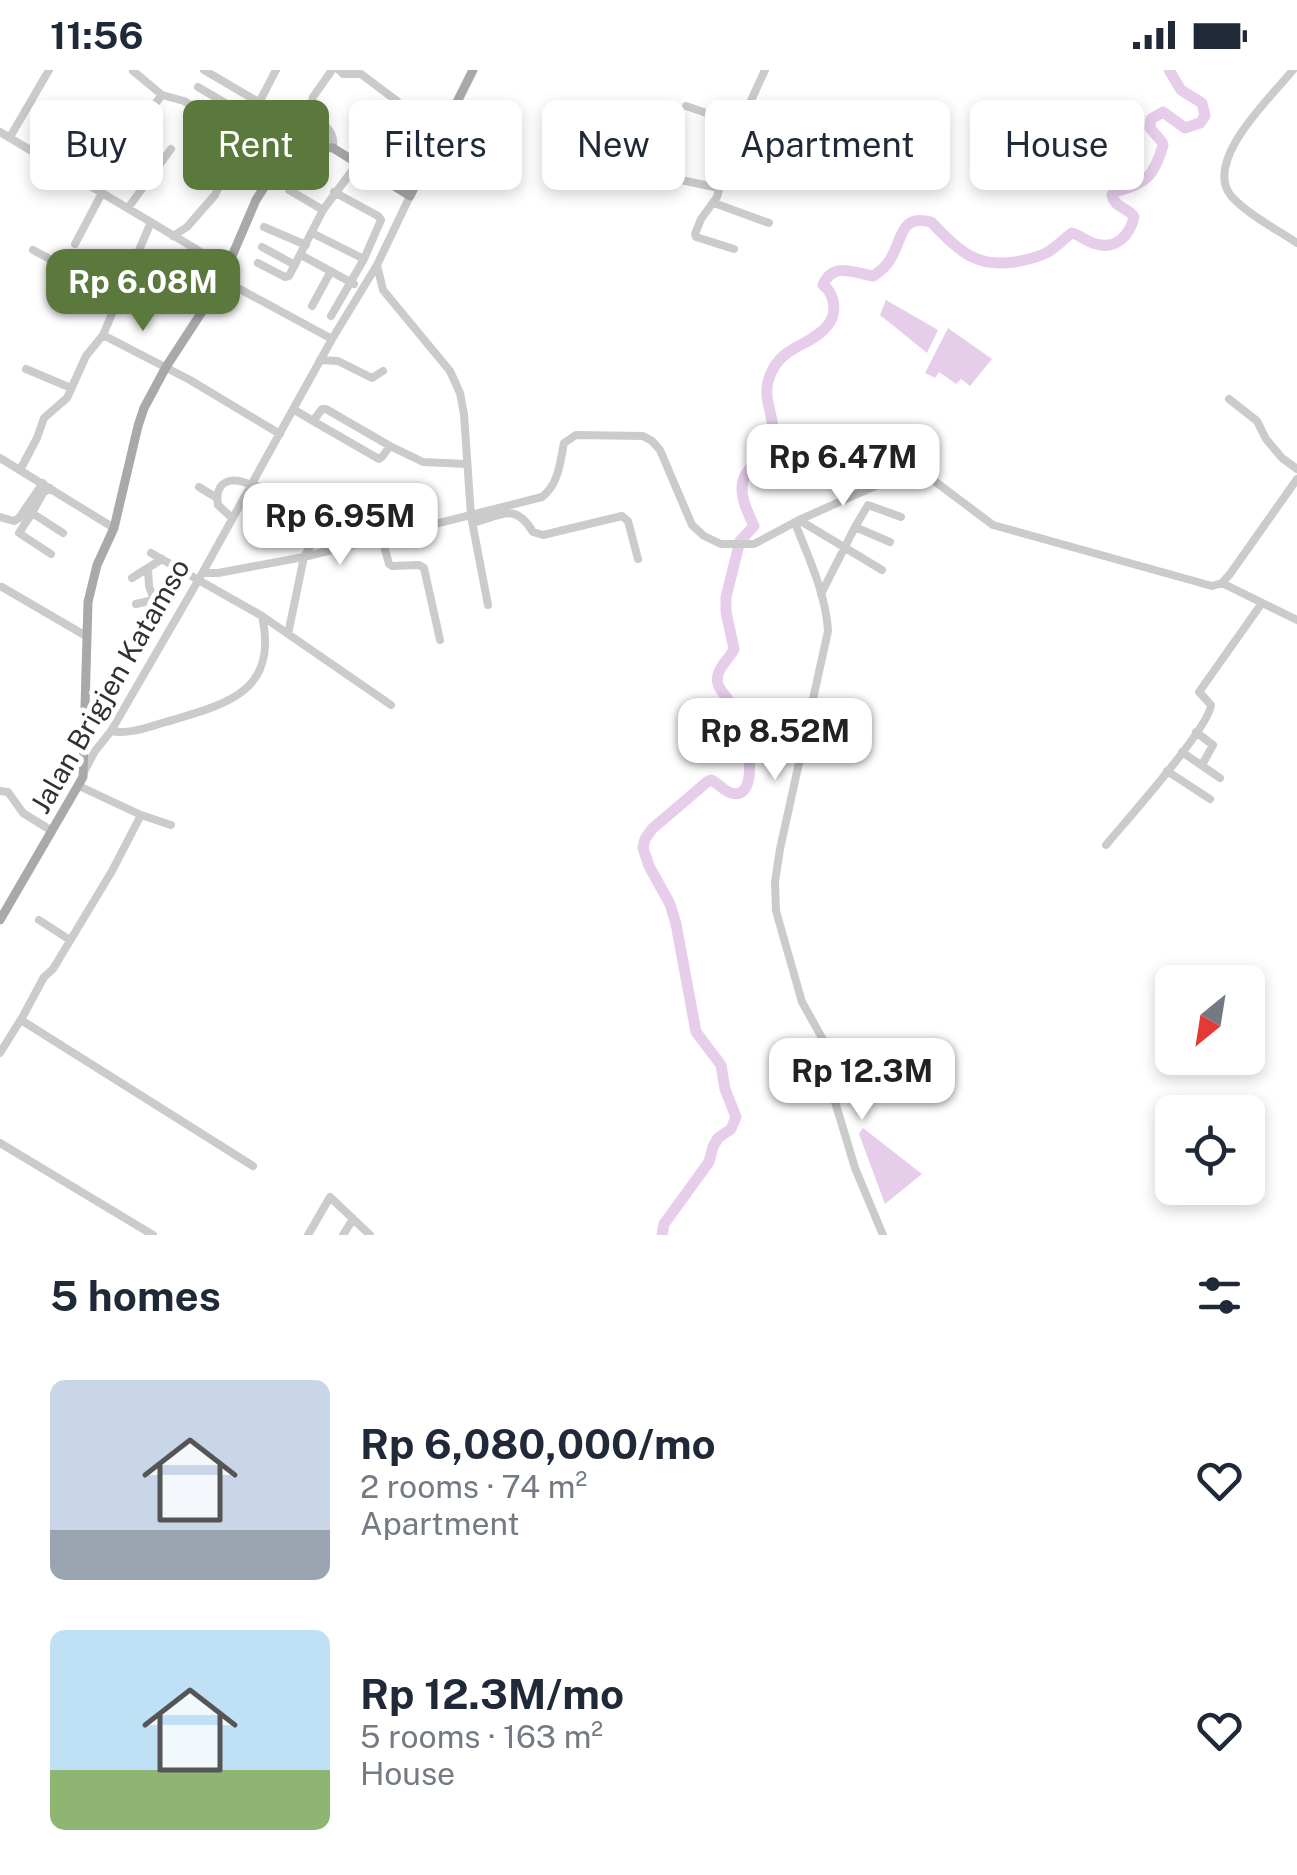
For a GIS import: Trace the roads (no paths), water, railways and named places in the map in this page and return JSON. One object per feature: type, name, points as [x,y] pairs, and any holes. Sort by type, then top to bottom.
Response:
[{"type":"main road","points":[[400,190],[410,196],[473,70]]},
{"type":"main road","points":[[81,781],[88,602],[97,565],[114,528],[141,416],[166,366],[215,294],[268,181],[307,150],[332,148],[349,159]]},
{"type":"main road","name":"Jalan Brigjen Katamso","points":[[0,920],[81,781]]},
{"type":"street","points":[[10,137],[49,70]]},
{"type":"street","points":[[133,70],[162,95],[183,101]]},
{"type":"street","points":[[204,70],[256,100]]},
{"type":"street","points":[[261,100],[276,70]]},
{"type":"street","points":[[332,148],[334,137],[310,108],[313,97],[335,70],[361,74],[394,100]]},
{"type":"street","points":[[750,100],[765,70]]},
{"type":"street","points":[[1294,70],[1234,143],[1224,174],[1225,186],[1233,198],[1297,243]]},
{"type":"street","points":[[198,87],[220,100]]},
{"type":"street","points":[[158,100],[162,95]]},
{"type":"street","points":[[686,106],[705,113]]},
{"type":"street","points":[[0,132],[30,149]]},
{"type":"street","points":[[128,208],[171,149]]},
{"type":"street","points":[[258,263],[289,276],[323,210],[349,174]]},
{"type":"street","points":[[97,190],[226,267]]},
{"type":"street","points":[[174,236],[187,227],[218,190]]},
{"type":"street","points":[[289,190],[323,210]]},
{"type":"street","points":[[717,190],[695,236],[734,249]]},
{"type":"street","points":[[331,316],[364,258],[381,218],[334,192]]},
{"type":"street","points":[[75,244],[102,193]]},
{"type":"street","name":"Jalan Brigjen Katamso","points":[[81,781],[376,266],[410,196]]},
{"type":"street","points":[[714,203],[770,224]]},
{"type":"street","points":[[20,470],[44,418],[64,402],[92,346],[102,335],[151,222]]},
{"type":"street","points":[[264,226],[306,246]]},
{"type":"street","points":[[312,233],[364,258]]},
{"type":"street","points":[[262,247],[295,265]]},
{"type":"street","points":[[33,250],[119,296]]},
{"type":"street","points":[[301,255],[362,288]]},
{"type":"street","points":[[376,266],[383,290],[456,382],[464,414],[472,520],[488,605]]},
{"type":"street","points":[[312,306],[331,271]]},
{"type":"street","points":[[234,286],[332,339]]},
{"type":"street","points":[[102,335],[166,366],[280,434]]},
{"type":"street","points":[[320,360],[338,362],[372,378],[383,371]]},
{"type":"street","points":[[26,369],[71,388]]},
{"type":"street","points":[[1229,399],[1256,421],[1282,458],[1297,469]]},
{"type":"street","points":[[293,409],[379,458],[390,446]]},
{"type":"street","points":[[313,420],[322,409],[326,410],[422,462],[466,464]]},
{"type":"street","points":[[472,520],[548,492],[556,480],[564,442],[570,436],[643,436],[660,450],[692,525],[721,544],[754,544],[892,477],[918,472],[993,525],[1208,585],[1222,583],[1297,620]]},
{"type":"street","points":[[0,458],[114,528]]},
{"type":"street","points":[[1222,583],[1297,479]]},
{"type":"street","points":[[232,518],[222,510],[217,498],[219,490],[230,480],[240,480],[359,544]]},
{"type":"street","points":[[46,486],[19,534],[52,554]]},
{"type":"street","points":[[0,518],[16,520],[22,516],[46,486]]},
{"type":"street","points":[[198,487],[217,498]]},
{"type":"street","points":[[820,595],[868,505],[902,517]]},
{"type":"street","points":[[32,512],[64,532]]},
{"type":"street","points":[[201,576],[509,513],[518,514],[536,534],[543,535],[622,516],[628,521],[638,558]]},
{"type":"street","points":[[797,521],[882,570]]},
{"type":"street","points":[[797,521],[828,630],[780,849],[776,912],[802,1002],[835,1068],[833,1096],[855,1168],[883,1235]]},
{"type":"street","points":[[267,647],[287,634],[304,557],[323,524]]},
{"type":"street","points":[[856,527],[890,542]]},
{"type":"street","points":[[382,538],[389,564],[418,564],[424,568],[440,640]]},
{"type":"street","points":[[152,552],[201,576],[391,705]]},
{"type":"street","points":[[132,578],[162,558]]},
{"type":"street","points":[[136,604],[155,604],[148,568]]},
{"type":"street","points":[[2,587],[86,636]]},
{"type":"street","points":[[1106,844],[1210,713],[1211,707],[1199,692],[1262,603]]},
{"type":"street","points":[[111,731],[126,732],[233,700],[255,679],[267,647],[262,616]]},
{"type":"street","points":[[1196,732],[1212,745],[1202,765]]},
{"type":"street","points":[[1182,752],[1220,778]]},
{"type":"street","points":[[1167,770],[1210,799]]},
{"type":"street","points":[[81,781],[140,815],[170,825]]},
{"type":"street","points":[[0,791],[8,792],[23,813],[52,832]]},
{"type":"street","points":[[0,1053],[112,872],[140,815]]},
{"type":"street","points":[[39,920],[70,940]]},
{"type":"street","points":[[21,1020],[254,1166]]},
{"type":"street","points":[[0,1143],[153,1235]]},
{"type":"street","points":[[308,1235],[330,1197],[370,1235]]},
{"type":"street","points":[[343,1235],[353,1219]]},
{"type":"waterway","points":[[662,1235],[664,1224],[709,1162],[718,1138],[731,1129],[736,1117],[721,1065],[696,1032],[676,924],[643,848],[652,829],[707,782],[711,780],[728,792],[739,793],[748,783],[747,747],[732,721],[729,702],[717,679],[734,649],[726,597],[740,541],[754,526],[744,500],[743,480],[772,443],[767,387],[773,369],[785,355],[821,332],[833,316],[834,304],[823,285],[827,278],[838,271],[873,276],[888,263],[904,230],[913,221],[931,222],[958,248],[988,262],[1015,262],[1039,256],[1072,233],[1103,245],[1121,240],[1134,217],[1112,195],[1141,182],[1156,165],[1163,145],[1150,128],[1151,119],[1163,112],[1185,128],[1200,123],[1205,116],[1202,103],[1181,90],[1169,70]]}]
